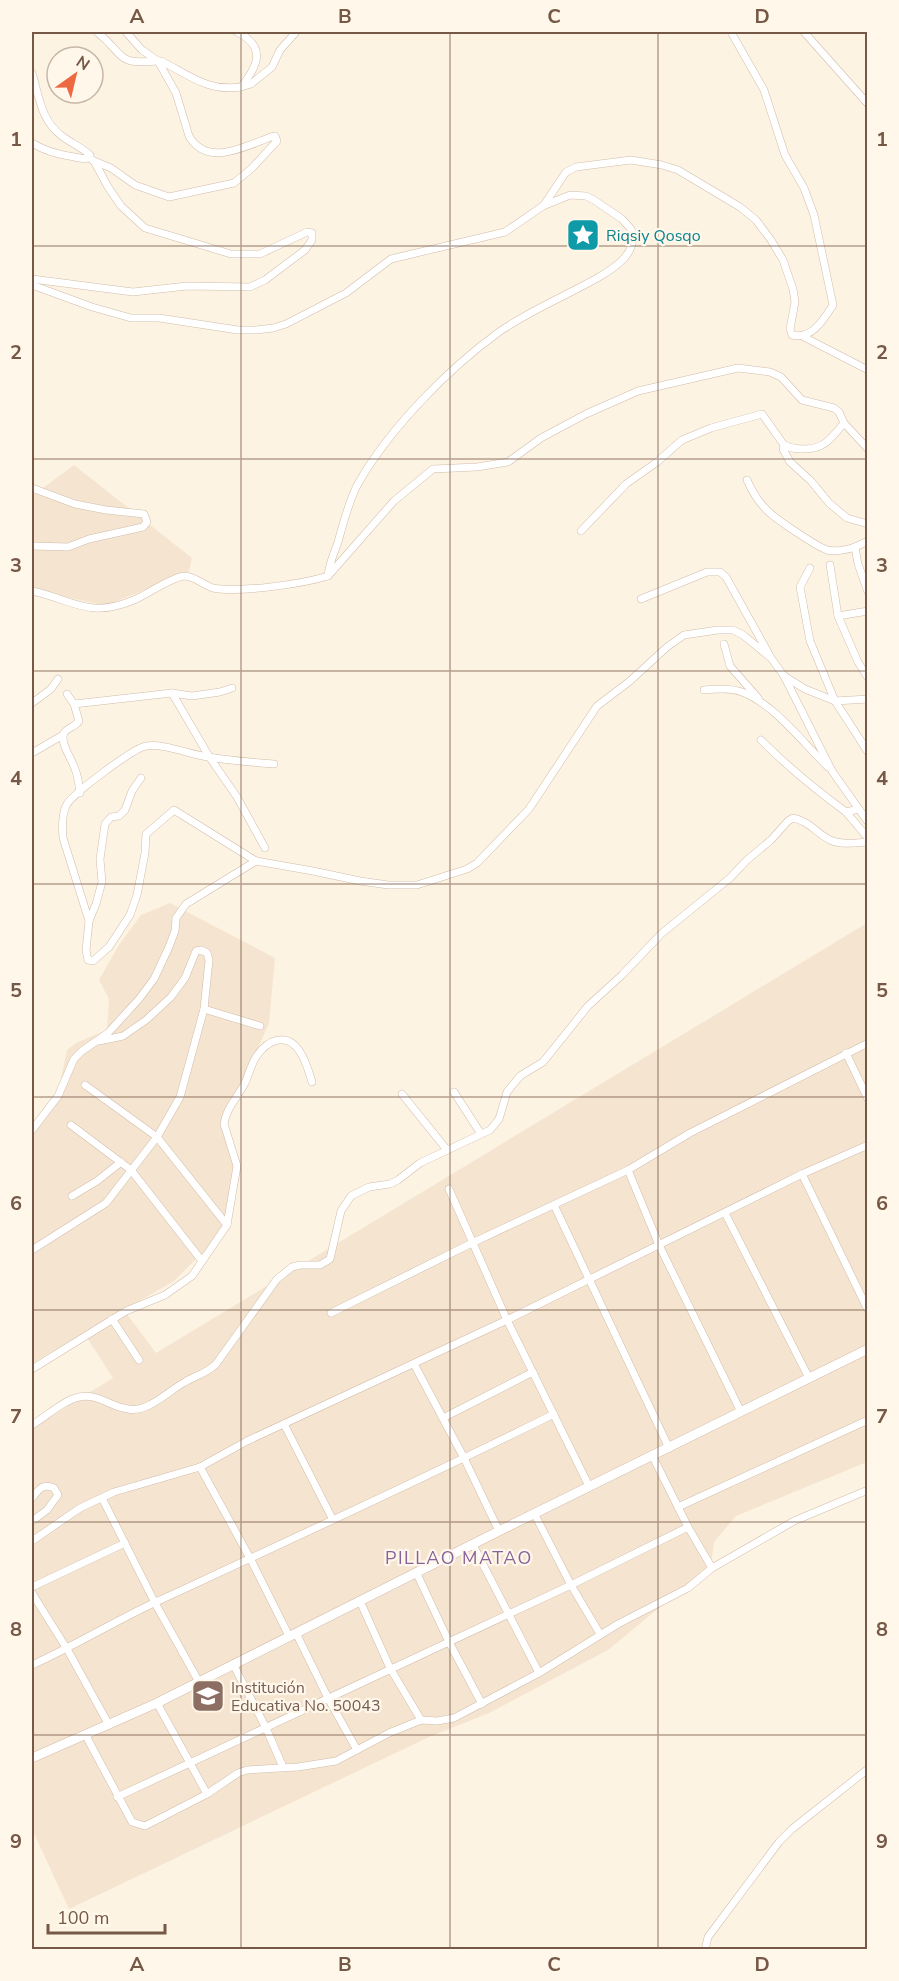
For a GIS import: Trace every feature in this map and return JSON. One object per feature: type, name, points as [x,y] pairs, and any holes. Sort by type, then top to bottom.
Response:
[{"type":"street","points":[[98,32],[125,60],[138,63],[162,61],[204,85],[230,89],[251,84],[272,67],[280,50],[296,32]]},
{"type":"street","points":[[32,143],[51,152],[91,159],[111,168],[135,185],[169,197],[234,183],[251,169],[277,141],[275,136],[227,153],[212,152],[201,148],[189,136],[176,93],[158,61],[142,50],[126,32]]},
{"type":"street","points":[[237,32],[246,36],[257,53],[253,72],[241,87]]},
{"type":"street","points":[[543,206],[566,172],[576,167],[631,160],[678,170],[740,207],[756,220],[783,260],[793,289],[795,302],[790,329],[792,335],[810,334],[825,318],[833,304],[814,215],[804,188],[785,154],[764,90],[731,32]]},
{"type":"street","points":[[804,32],[867,104]]},
{"type":"street","points":[[32,73],[42,111],[48,122],[61,135],[90,155],[121,207],[145,228],[231,254],[244,255],[260,254],[307,232],[312,233],[312,240],[305,250],[265,280],[250,287],[187,286],[133,292],[32,279]]},
{"type":"street","points":[[32,285],[92,307],[131,318],[159,318],[238,330],[273,328],[346,293],[391,260],[504,232],[543,206],[570,195],[586,195],[621,219],[631,229],[632,248],[625,258],[608,271],[500,332],[468,357],[424,398],[393,434],[358,483],[329,561],[328,576]]},
{"type":"street","points":[[802,336],[867,370]]},
{"type":"street","points":[[32,591],[97,610],[134,600],[182,576],[193,577],[213,588],[234,589],[306,583],[328,576],[394,501],[433,469],[477,467],[508,462],[541,438],[586,414],[638,391],[738,368],[770,372],[781,377],[802,400],[834,408],[867,449]]},
{"type":"street","points":[[581,531],[626,484],[657,462],[681,440],[711,428],[762,414],[784,445],[785,454],[790,462],[829,503],[847,518],[867,524]]},
{"type":"street","points":[[784,445],[815,449],[830,440],[844,423]]},
{"type":"street","points":[[747,480],[757,499],[774,518],[815,544],[829,550],[845,550],[867,541]]},
{"type":"street","points":[[32,488],[75,504],[144,514],[147,522],[143,527],[89,539],[68,547],[32,546]]},
{"type":"street","points":[[855,547],[867,592]]},
{"type":"street","points":[[830,565],[838,616],[867,678]]},
{"type":"street","points":[[810,568],[800,587],[810,641],[835,700],[867,752]]},
{"type":"street","points":[[641,599],[707,572],[720,572],[726,577],[771,658],[784,676],[832,771]]},
{"type":"street","points":[[838,616],[867,611]]},
{"type":"street","points":[[141,778],[132,791],[125,810],[119,816],[111,817],[105,824],[100,859],[102,882],[89,921],[86,956],[88,960],[93,961],[115,940],[133,907],[146,853],[147,834],[174,810],[256,861],[360,881],[388,885],[417,885],[467,869],[486,854],[529,809],[597,706],[684,635],[733,630],[771,658]]},
{"type":"street","points":[[724,644],[730,666],[760,700],[786,723],[832,771],[867,822]]},
{"type":"street","points":[[784,676],[805,689],[835,700],[867,699]]},
{"type":"street","points":[[32,703],[51,689],[58,679]]},
{"type":"street","points":[[74,704],[172,693],[192,696],[232,688]]},
{"type":"street","points":[[705,690],[740,691],[760,700]]},
{"type":"street","points":[[172,693],[210,758],[237,797],[265,848]]},
{"type":"street","points":[[32,753],[63,735],[79,722],[74,704],[67,694]]},
{"type":"street","points":[[63,735],[80,792]]},
{"type":"street","points":[[761,740],[786,764],[846,812],[867,840]]},
{"type":"street","points":[[89,921],[77,888],[63,831],[66,804],[72,797],[116,763],[147,746],[210,758],[274,764]]},
{"type":"street","points":[[846,812],[859,809]]},
{"type":"street","points":[[32,1425],[61,1405],[82,1396],[93,1397],[130,1410],[138,1409],[152,1403],[186,1381],[207,1372],[216,1364],[277,1279],[292,1267],[320,1265],[330,1259],[341,1211],[351,1196],[369,1187],[390,1184],[420,1163],[495,1125],[507,1092],[520,1076],[543,1062],[588,1006],[622,975],[661,934],[696,908],[730,878],[788,821],[793,818],[804,821],[829,840],[842,843],[867,840]]},
{"type":"street","points":[[32,1130],[58,1096],[74,1059],[82,1051],[99,1041],[139,999],[154,979],[175,931],[176,918],[186,904],[256,861]]},
{"type":"street","points":[[32,1250],[106,1203],[157,1137],[180,1097],[204,1009],[209,956],[205,951],[198,950],[185,978],[171,997],[146,1020],[123,1036],[99,1041]]},
{"type":"street","points":[[204,1009],[260,1026]]},
{"type":"street","points":[[32,1369],[112,1319],[171,1292],[192,1276],[227,1225],[237,1166],[224,1124],[225,1117],[257,1056],[267,1044],[278,1039],[287,1041],[296,1047],[301,1053],[312,1082]]},
{"type":"street","points":[[331,1313],[472,1243],[628,1170],[690,1133],[867,1043]]},
{"type":"street","points":[[846,1053],[867,1099]]},
{"type":"street","points":[[85,1085],[157,1137],[227,1225]]},
{"type":"street","points":[[454,1092],[481,1134]]},
{"type":"street","points":[[402,1094],[447,1150]]},
{"type":"street","points":[[70,1125],[131,1170],[202,1261]]},
{"type":"street","points":[[32,1541],[80,1508],[114,1492],[200,1467],[247,1441],[507,1320],[802,1174],[867,1145]]},
{"type":"street","points":[[72,1196],[97,1181],[121,1162]]},
{"type":"street","points":[[628,1170],[659,1245],[741,1412]]},
{"type":"street","points":[[802,1174],[867,1310]]},
{"type":"street","points":[[449,1189],[507,1320],[589,1486]]},
{"type":"street","points":[[554,1205],[669,1448]]},
{"type":"street","points":[[725,1213],[809,1378]]},
{"type":"street","points":[[112,1319],[139,1360]]},
{"type":"street","points":[[32,1758],[157,1703],[867,1349]]},
{"type":"street","points":[[414,1364],[464,1458],[499,1531]]},
{"type":"street","points":[[443,1418],[533,1372]]},
{"type":"street","points":[[32,1665],[155,1603],[251,1560],[554,1414]]},
{"type":"street","points":[[678,1507],[867,1420]]},
{"type":"street","points":[[284,1424],[333,1521]]},
{"type":"street","points":[[652,1455],[688,1527],[712,1568]]},
{"type":"street","points":[[200,1467],[357,1750]]},
{"type":"street","points":[[32,1498],[45,1485],[54,1488],[58,1495],[47,1510],[32,1521]]},
{"type":"street","points":[[86,1736],[132,1822],[145,1826],[207,1794],[238,1773],[336,1761],[421,1720],[437,1721],[454,1718],[539,1673],[600,1634],[688,1588],[712,1568],[794,1521],[867,1490]]},
{"type":"street","points":[[102,1498],[155,1603],[199,1682]]},
{"type":"street","points":[[535,1515],[571,1585],[600,1634]]},
{"type":"street","points":[[117,1797],[190,1761],[508,1615],[688,1527]]},
{"type":"street","points":[[32,1587],[125,1543]]},
{"type":"street","points":[[473,1545],[539,1673]]},
{"type":"street","points":[[417,1574],[482,1704]]},
{"type":"street","points":[[32,1593],[67,1649],[109,1725]]},
{"type":"street","points":[[360,1601],[390,1668],[421,1720]]},
{"type":"street","points":[[233,1664],[283,1767]]},
{"type":"street","points":[[157,1703],[207,1794]]},
{"type":"street","points":[[705,1950],[708,1937],[779,1842],[805,1816],[867,1769]]},
{"type":"shaded area","points":[[74,465],[192,558],[189,571],[106,606],[32,589],[32,494]]},
{"type":"shaded area","points":[[170,903],[275,958],[269,1023],[225,1122],[241,1170],[224,1230],[212,1246],[174,1281],[124,1310],[156,1353],[867,923],[867,1462],[736,1516],[714,1542],[711,1565],[608,1650],[489,1713],[429,1737],[69,1909],[32,1829],[32,1428],[113,1378],[84,1333],[32,1363],[32,1121],[35,1124],[58,1093],[67,1050],[76,1043],[107,1030],[109,999],[99,980],[119,945],[141,915]]},
{"type":"place","name":"Riqsiy Qosqo","points":[[583,235]]},
{"type":"place","name":"Institución Educativa No. 50043","points":[[208,1696]]},
{"type":"district","name":"PILLAO MATAO","points":[[459,1558]]}]
